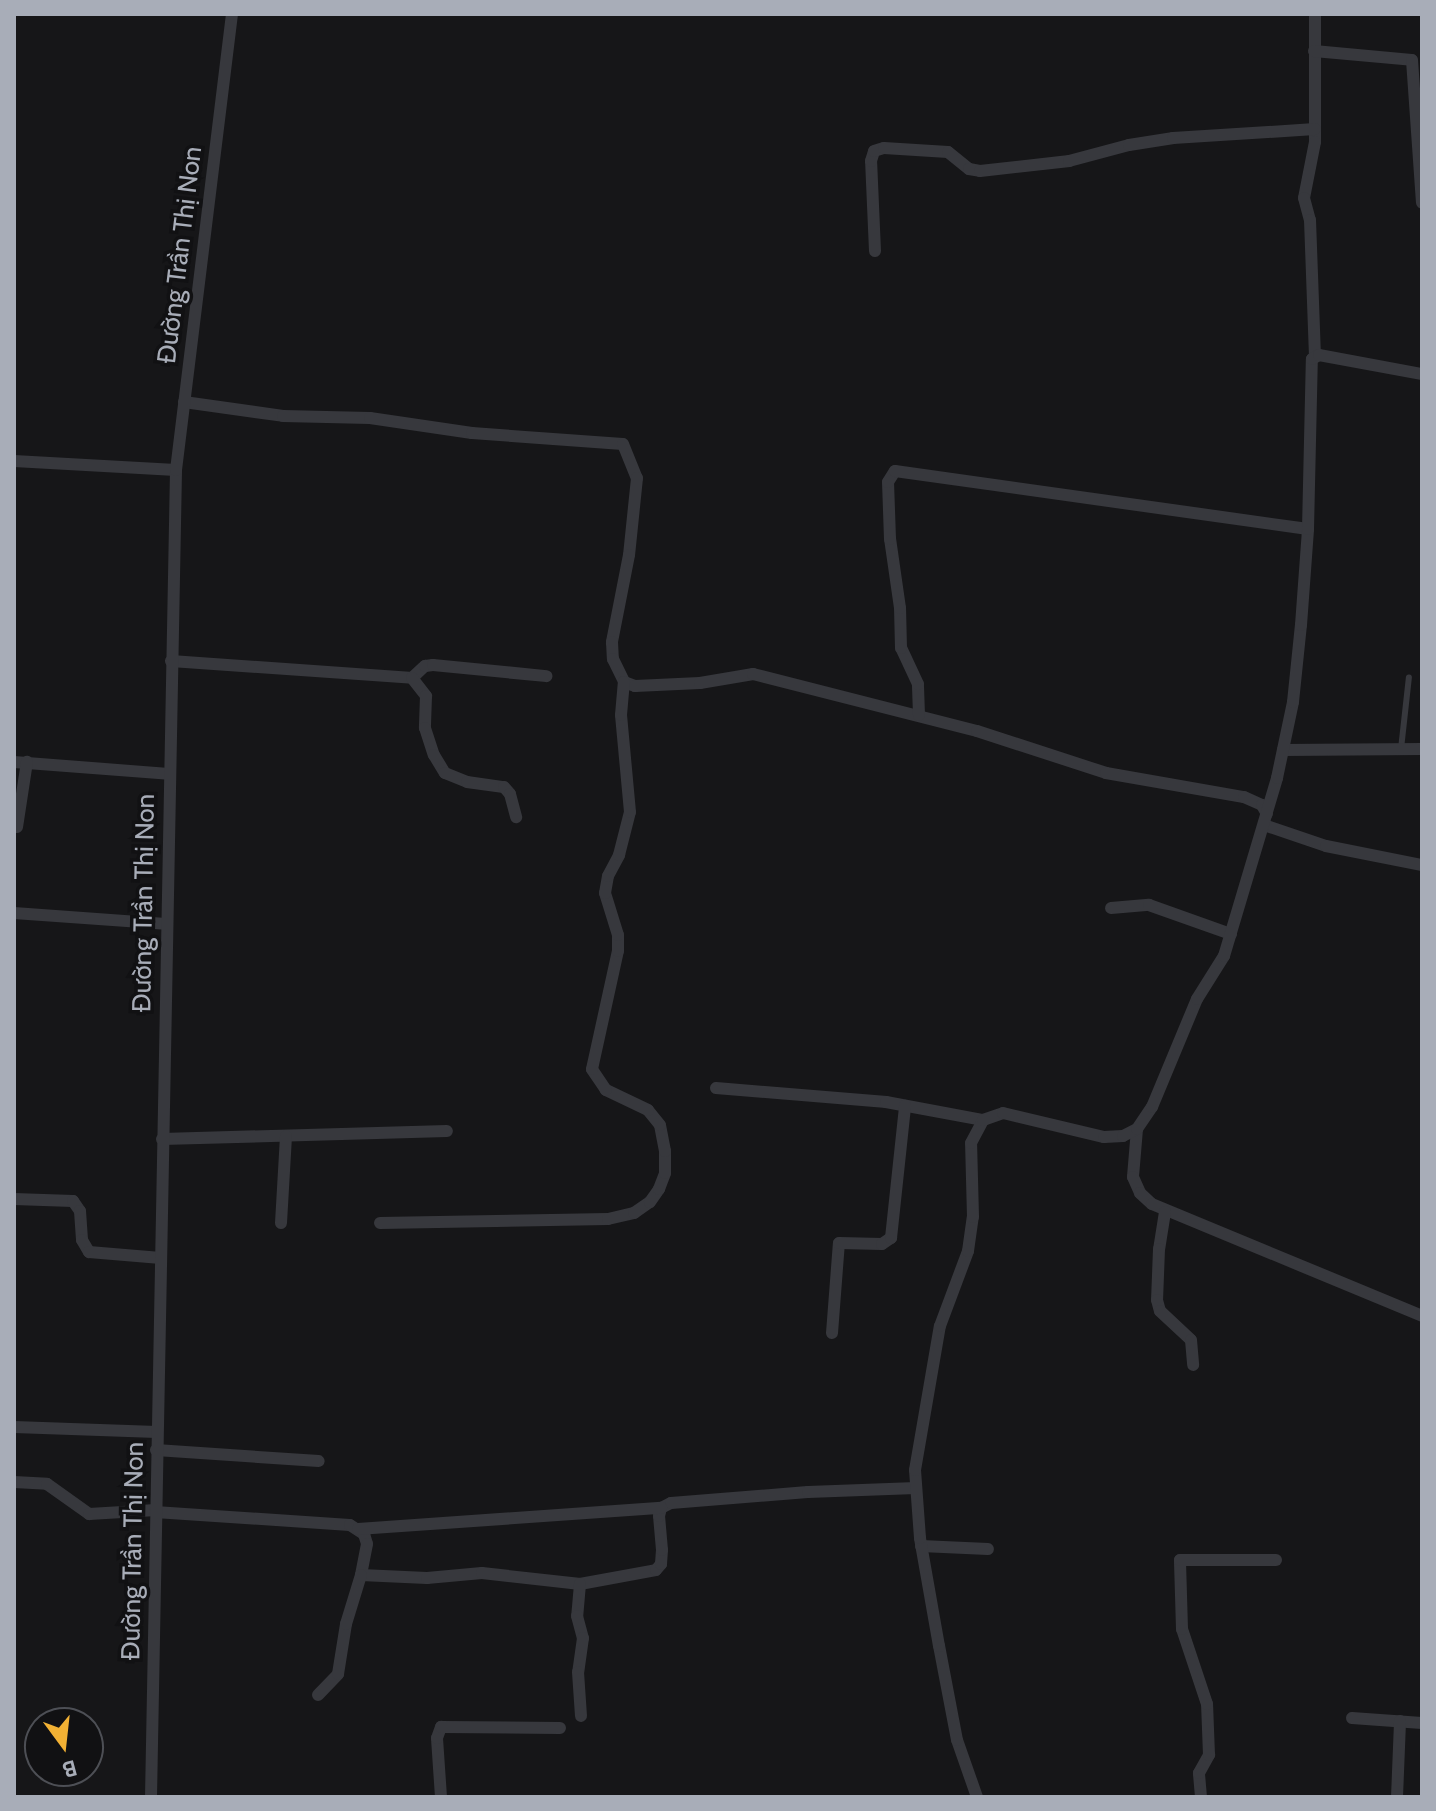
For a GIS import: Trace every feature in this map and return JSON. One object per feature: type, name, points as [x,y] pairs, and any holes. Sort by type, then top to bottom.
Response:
[{"type":"street","name":"Đường Trần Thị Non","points":[[151,1797],[176,470],[232,14]]},
{"type":"street","points":[[716,1088],[905,1106],[983,1120],[1003,1113],[1104,1137],[1123,1136],[1137,1129],[1152,1107],[1197,999],[1224,956],[1266,819],[1294,687],[1308,529],[1312,359],[1315,356],[1310,220],[1304,198],[1315,129],[1315,14]]},
{"type":"street","points":[[1314,51],[1412,60],[1422,203]]},
{"type":"street","points":[[875,251],[871,161],[874,151],[884,148],[948,152],[969,169],[980,171],[1069,161],[1129,145],[1173,138],[1315,129]]},
{"type":"street","points":[[1315,356],[1422,374]]},
{"type":"street","points":[[184,402],[283,416],[370,418],[472,433],[623,444],[637,478],[629,555],[612,642],[613,659],[624,682],[621,715],[630,812],[605,893],[618,935],[618,951],[592,1069],[606,1090],[648,1110],[660,1125],[665,1173],[650,1202],[634,1213],[608,1219],[380,1223]]},
{"type":"street","points":[[14,461],[176,470]]},
{"type":"street","points":[[919,715],[918,684],[901,648],[900,608],[890,539],[888,482],[895,471],[1308,529]]},
{"type":"street","points":[[171,661],[412,678],[425,666],[433,665],[546,676]]},
{"type":"street","points":[[624,682],[635,686],[700,683],[753,674],[919,715],[1106,773],[1244,797],[1262,805],[1266,819],[1326,846],[1422,865]]},
{"type":"street","points":[[412,678],[426,696],[425,728],[441,767],[467,782],[504,787],[510,794],[516,817]]},
{"type":"street","points":[[1283,750],[1422,749]]},
{"type":"street","points":[[17,827],[20,762],[169,774]]},
{"type":"street","points":[[1111,908],[1149,905],[1231,934]]},
{"type":"street","points":[[14,913],[166,924]]},
{"type":"street","points":[[832,1333],[839,1243],[882,1244],[891,1238],[905,1106]]},
{"type":"street","points":[[977,1797],[957,1740],[921,1546],[915,1470],[940,1326],[968,1251],[973,1217],[971,1143],[983,1120]]},
{"type":"street","points":[[1137,1129],[1133,1177],[1140,1193],[1165,1212],[1422,1316]]},
{"type":"street","points":[[162,1139],[447,1131]]},
{"type":"street","points":[[281,1223],[286,1136]]},
{"type":"street","points":[[14,1199],[73,1201],[80,1211],[82,1240],[89,1252],[161,1258]]},
{"type":"street","points":[[1165,1212],[1159,1249],[1157,1300],[1160,1311],[1191,1340],[1193,1365]]},
{"type":"street","points":[[14,1427],[157,1432]]},
{"type":"street","points":[[156,1450],[319,1461]]},
{"type":"street","points":[[14,1482],[47,1484],[89,1514],[156,1511],[330,1523],[358,1529],[661,1508],[671,1503],[808,1492],[916,1488]]},
{"type":"street","points":[[361,1575],[427,1578],[482,1573],[580,1584],[656,1570],[661,1564],[661,1508]]},
{"type":"street","points":[[318,1695],[338,1674],[346,1624],[367,1544],[358,1529]]},
{"type":"street","points":[[921,1546],[988,1549]]},
{"type":"street","points":[[1201,1797],[1199,1773],[1209,1755],[1207,1704],[1182,1629],[1180,1560],[1276,1560]]},
{"type":"street","points":[[580,1584],[577,1616],[583,1638],[578,1672],[581,1716]]},
{"type":"street","points":[[1352,1718],[1422,1723]]},
{"type":"street","points":[[1397,1797],[1400,1721]]},
{"type":"street","points":[[441,1797],[437,1738],[441,1727],[560,1728]]},
{"type":"lane","points":[[1401,749],[1409,677]]}]
